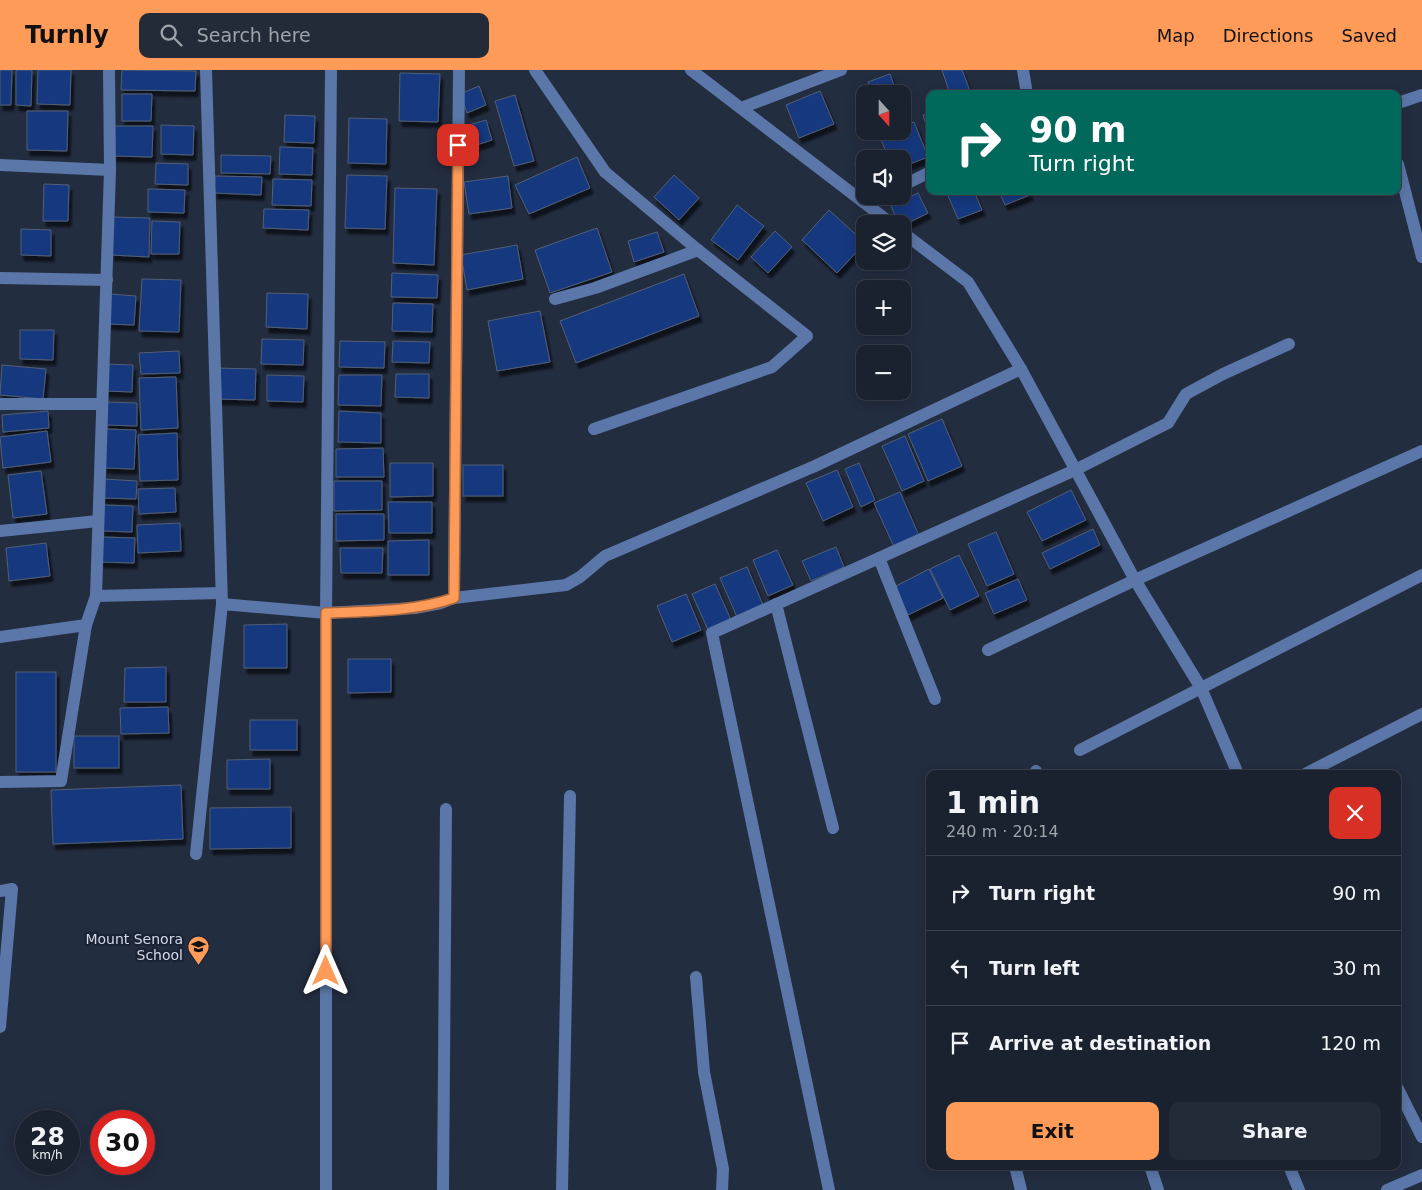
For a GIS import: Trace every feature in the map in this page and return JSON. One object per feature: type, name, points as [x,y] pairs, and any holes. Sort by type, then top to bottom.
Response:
[{"type":"street","points":[[0,782],[61,781],[86,625],[96,596],[110,170],[109,70]]},
{"type":"street","points":[[196,854],[222,599],[206,70]]},
{"type":"street","points":[[326,1190],[326,613],[331,70]]},
{"type":"street","points":[[454,598],[459,70]]},
{"type":"street","points":[[535,70],[606,172],[698,250],[807,336],[772,367],[594,429]]},
{"type":"street","points":[[691,70],[856,196]]},
{"type":"street","points":[[741,108],[841,70]]},
{"type":"street","points":[[1023,70],[1026,90]]},
{"type":"street","points":[[1401,102],[1422,95]]},
{"type":"street","points":[[0,165],[110,170]]},
{"type":"street","points":[[911,182],[926,174]]},
{"type":"street","points":[[1401,176],[1422,257]]},
{"type":"street","points":[[868,205],[881,215]]},
{"type":"street","points":[[911,239],[968,282],[1020,369],[1135,580],[1201,688],[1236,770]]},
{"type":"street","points":[[555,299],[595,288],[698,250]]},
{"type":"street","points":[[0,278],[107,280]]},
{"type":"street","points":[[829,1190],[712,633],[1075,470],[1168,423],[1186,394],[1223,374],[1289,344]]},
{"type":"street","points":[[96,596],[222,599],[326,613],[415,608],[454,598],[566,585],[580,577],[605,556],[815,466],[1020,369]]},
{"type":"street","points":[[0,404],[102,404]]},
{"type":"street","points":[[988,650],[1135,580],[1422,451]]},
{"type":"street","points":[[0,531],[98,521]]},
{"type":"street","points":[[879,558],[935,699]]},
{"type":"street","points":[[1080,750],[1422,575]]},
{"type":"street","points":[[776,604],[833,828]]},
{"type":"street","points":[[0,637],[86,625]]},
{"type":"street","points":[[1313,770],[1422,714]]},
{"type":"street","points":[[562,1190],[570,796]]},
{"type":"street","points":[[443,1190],[446,809]]},
{"type":"street","points":[[0,891],[12,889],[0,1027]]},
{"type":"street","points":[[696,977],[704,1072],[723,1169],[722,1190]]},
{"type":"street","points":[[1401,1096],[1422,1137]]},
{"type":"street","points":[[1016,1170],[1021,1190]]},
{"type":"street","points":[[1151,1170],[1158,1190]]},
{"type":"street","points":[[1291,1170],[1299,1190]]},
{"type":"street","points":[[1387,1190],[1422,1175]]},
{"type":"building","points":[[0,70],[12,70],[11,105],[0,105]]},
{"type":"building","points":[[16,70],[32,70],[31,106],[16,105]]},
{"type":"building","points":[[38,70],[71,70],[70,105],[37,104]]},
{"type":"building","points":[[122,70],[196,71],[195,91],[121,90]]},
{"type":"building","points":[[942,70],[962,70],[970,90],[949,90]]},
{"type":"building","points":[[400,73],[440,74],[438,122],[399,121]]},
{"type":"building","points":[[890,74],[894,85],[869,85],[868,82]]},
{"type":"building","points":[[479,86],[486,105],[467,113],[460,94]]},
{"type":"building","points":[[820,91],[834,124],[799,138],[786,105]]},
{"type":"building","points":[[122,94],[152,94],[151,121],[122,121]]},
{"type":"building","points":[[515,95],[534,161],[514,166],[495,101]]},
{"type":"building","points":[[27,111],[68,111],[67,151],[27,150]]},
{"type":"building","points":[[926,114],[926,125],[923,115]]},
{"type":"building","points":[[285,115],[315,116],[314,143],[284,142]]},
{"type":"building","points":[[349,118],[387,119],[386,164],[348,163]]},
{"type":"building","points":[[486,120],[492,140],[464,149],[458,128]]},
{"type":"building","points":[[914,122],[926,152],[926,158],[911,164],[911,150],[885,150],[881,140],[911,140],[911,123]]},
{"type":"building","points":[[161,125],[194,126],[193,155],[161,154]]},
{"type":"building","points":[[114,126],[153,126],[152,157],[113,156]]},
{"type":"building","points":[[280,147],[313,148],[312,175],[279,174]]},
{"type":"building","points":[[221,155],[271,156],[270,174],[221,173]]},
{"type":"building","points":[[577,157],[590,188],[529,214],[515,185]]},
{"type":"building","points":[[156,163],[188,164],[188,185],[155,184]]},
{"type":"building","points":[[347,175],[387,176],[385,229],[345,228]]},
{"type":"building","points":[[674,175],[699,198],[679,220],[654,197]]},
{"type":"building","points":[[215,176],[262,177],[261,195],[214,193]]},
{"type":"building","points":[[508,176],[512,208],[469,214],[464,182]]},
{"type":"building","points":[[273,179],[312,180],[311,206],[272,205]]},
{"type":"building","points":[[44,184],[69,185],[68,221],[43,221]]},
{"type":"building","points":[[395,188],[437,189],[434,265],[393,263]]},
{"type":"building","points":[[148,189],[185,190],[184,213],[148,212]]},
{"type":"building","points":[[918,193],[928,213],[911,222],[911,215],[895,215],[891,206],[911,205],[911,196]]},
{"type":"building","points":[[948,195],[976,195],[982,210],[958,219]]},
{"type":"building","points":[[1001,195],[1030,195],[1005,205]]},
{"type":"building","points":[[737,205],[764,226],[738,260],[711,240]]},
{"type":"building","points":[[264,209],[309,210],[308,230],[263,228]]},
{"type":"building","points":[[829,210],[856,235],[856,253],[837,273],[802,240]]},
{"type":"building","points":[[113,217],[150,218],[149,257],[111,255]]},
{"type":"building","points":[[152,221],[180,222],[179,254],[151,254]]},
{"type":"building","points":[[597,228],[612,272],[550,293],[535,250]]},
{"type":"building","points":[[21,229],[51,230],[51,256],[21,255]]},
{"type":"building","points":[[775,231],[792,247],[768,273],[751,257]]},
{"type":"building","points":[[657,232],[664,252],[634,262],[628,241]]},
{"type":"building","points":[[517,245],[523,279],[467,290],[461,255]]},
{"type":"building","points":[[392,273],[438,275],[437,298],[391,297]]},
{"type":"building","points":[[684,274],[699,316],[576,363],[560,321]]},
{"type":"building","points":[[142,279],[181,280],[179,332],[139,331]]},
{"type":"building","points":[[267,293],[308,294],[307,329],[266,327]]},
{"type":"building","points":[[110,294],[136,296],[134,325],[108,324]]},
{"type":"building","points":[[393,303],[433,304],[432,332],[392,331]]},
{"type":"building","points":[[540,311],[550,362],[497,371],[488,321]]},
{"type":"building","points":[[20,330],[54,330],[53,360],[20,359]]},
{"type":"building","points":[[262,339],[304,340],[303,365],[261,364]]},
{"type":"building","points":[[340,341],[385,342],[384,368],[339,367]]},
{"type":"building","points":[[393,341],[430,342],[429,363],[392,362]]},
{"type":"building","points":[[179,351],[180,373],[141,374],[139,353]]},
{"type":"building","points":[[106,364],[133,365],[132,392],[105,391]]},
{"type":"building","points":[[2,365],[46,369],[43,399],[0,395]]},
{"type":"building","points":[[217,368],[256,369],[255,400],[216,399]]},
{"type":"building","points":[[396,374],[429,374],[429,398],[395,397]]},
{"type":"building","points":[[267,375],[304,376],[303,402],[267,401]]},
{"type":"building","points":[[339,375],[382,375],[381,406],[338,405]]},
{"type":"building","points":[[176,377],[178,428],[141,430],[139,378]]},
{"type":"building","points":[[106,402],[137,403],[137,426],[106,425]]},
{"type":"building","points":[[48,411],[49,428],[3,432],[2,415]]},
{"type":"building","points":[[339,411],[381,413],[381,443],[338,442]]},
{"type":"building","points":[[942,419],[962,466],[928,481],[908,434]]},
{"type":"building","points":[[105,429],[136,430],[134,469],[104,468]]},
{"type":"building","points":[[47,431],[51,462],[3,468],[0,437]]},
{"type":"building","points":[[177,433],[178,480],[140,481],[138,435]]},
{"type":"building","points":[[905,436],[924,481],[902,491],[882,446]]},
{"type":"building","points":[[383,448],[384,477],[336,477],[336,449]]},
{"type":"building","points":[[390,463],[433,463],[433,496],[390,497]]},
{"type":"building","points":[[859,463],[875,500],[861,507],[845,469]]},
{"type":"building","points":[[463,465],[503,465],[503,496],[463,496]]},
{"type":"building","points":[[837,470],[853,507],[823,521],[806,483]]},
{"type":"building","points":[[41,471],[47,514],[13,518],[8,475]]},
{"type":"building","points":[[103,479],[137,481],[136,499],[102,498]]},
{"type":"building","points":[[334,481],[382,481],[382,510],[334,511]]},
{"type":"building","points":[[175,488],[176,512],[139,514],[138,489]]},
{"type":"building","points":[[1071,490],[1086,520],[1042,541],[1027,512]]},
{"type":"building","points":[[900,492],[920,538],[895,549],[874,503]]},
{"type":"building","points":[[388,502],[432,502],[432,533],[389,533]]},
{"type":"building","points":[[103,505],[133,506],[132,532],[102,531]]},
{"type":"building","points":[[336,514],[384,514],[384,540],[336,541]]},
{"type":"building","points":[[180,523],[181,551],[138,553],[137,525]]},
{"type":"building","points":[[1093,529],[1100,545],[1050,569],[1042,553]]},
{"type":"building","points":[[996,532],[1014,574],[987,586],[968,544]]},
{"type":"building","points":[[101,537],[135,538],[134,563],[100,562]]},
{"type":"building","points":[[429,540],[429,575],[388,575],[388,541]]},
{"type":"building","points":[[46,543],[50,576],[9,581],[6,548]]},
{"type":"building","points":[[836,547],[844,567],[811,581],[802,561]]},
{"type":"building","points":[[340,548],[383,548],[382,573],[341,573]]},
{"type":"building","points":[[777,550],[793,585],[768,596],[753,560]]},
{"type":"building","points":[[959,555],[979,596],[950,610],[930,569]]},
{"type":"building","points":[[747,567],[763,605],[737,617],[720,578]]},
{"type":"building","points":[[929,569],[943,598],[908,615],[894,587]]},
{"type":"building","points":[[1018,579],[1027,600],[994,614],[985,593]]},
{"type":"building","points":[[715,584],[731,620],[708,630],[692,594]]},
{"type":"building","points":[[686,594],[701,630],[672,642],[657,606]]},
{"type":"building","points":[[287,624],[287,668],[244,668],[244,625]]},
{"type":"building","points":[[348,659],[391,659],[391,692],[348,693]]},
{"type":"building","points":[[166,667],[166,702],[124,702],[125,668]]},
{"type":"building","points":[[16,672],[56,672],[56,772],[16,772]]},
{"type":"building","points":[[168,707],[169,733],[121,734],[120,708]]},
{"type":"building","points":[[250,720],[297,720],[297,750],[250,750]]},
{"type":"building","points":[[74,736],[119,736],[119,768],[74,768]]},
{"type":"building","points":[[270,759],[270,789],[227,789],[227,760]]},
{"type":"building","points":[[181,785],[183,839],[53,844],[51,790]]},
{"type":"building","points":[[291,807],[291,848],[210,849],[210,808]]},
{"type":"place","name":"Mount Senora School","points":[[199,966]]},
{"type":"route","points":[[326,971],[326,613],[415,608],[454,598],[458,145]]}]
